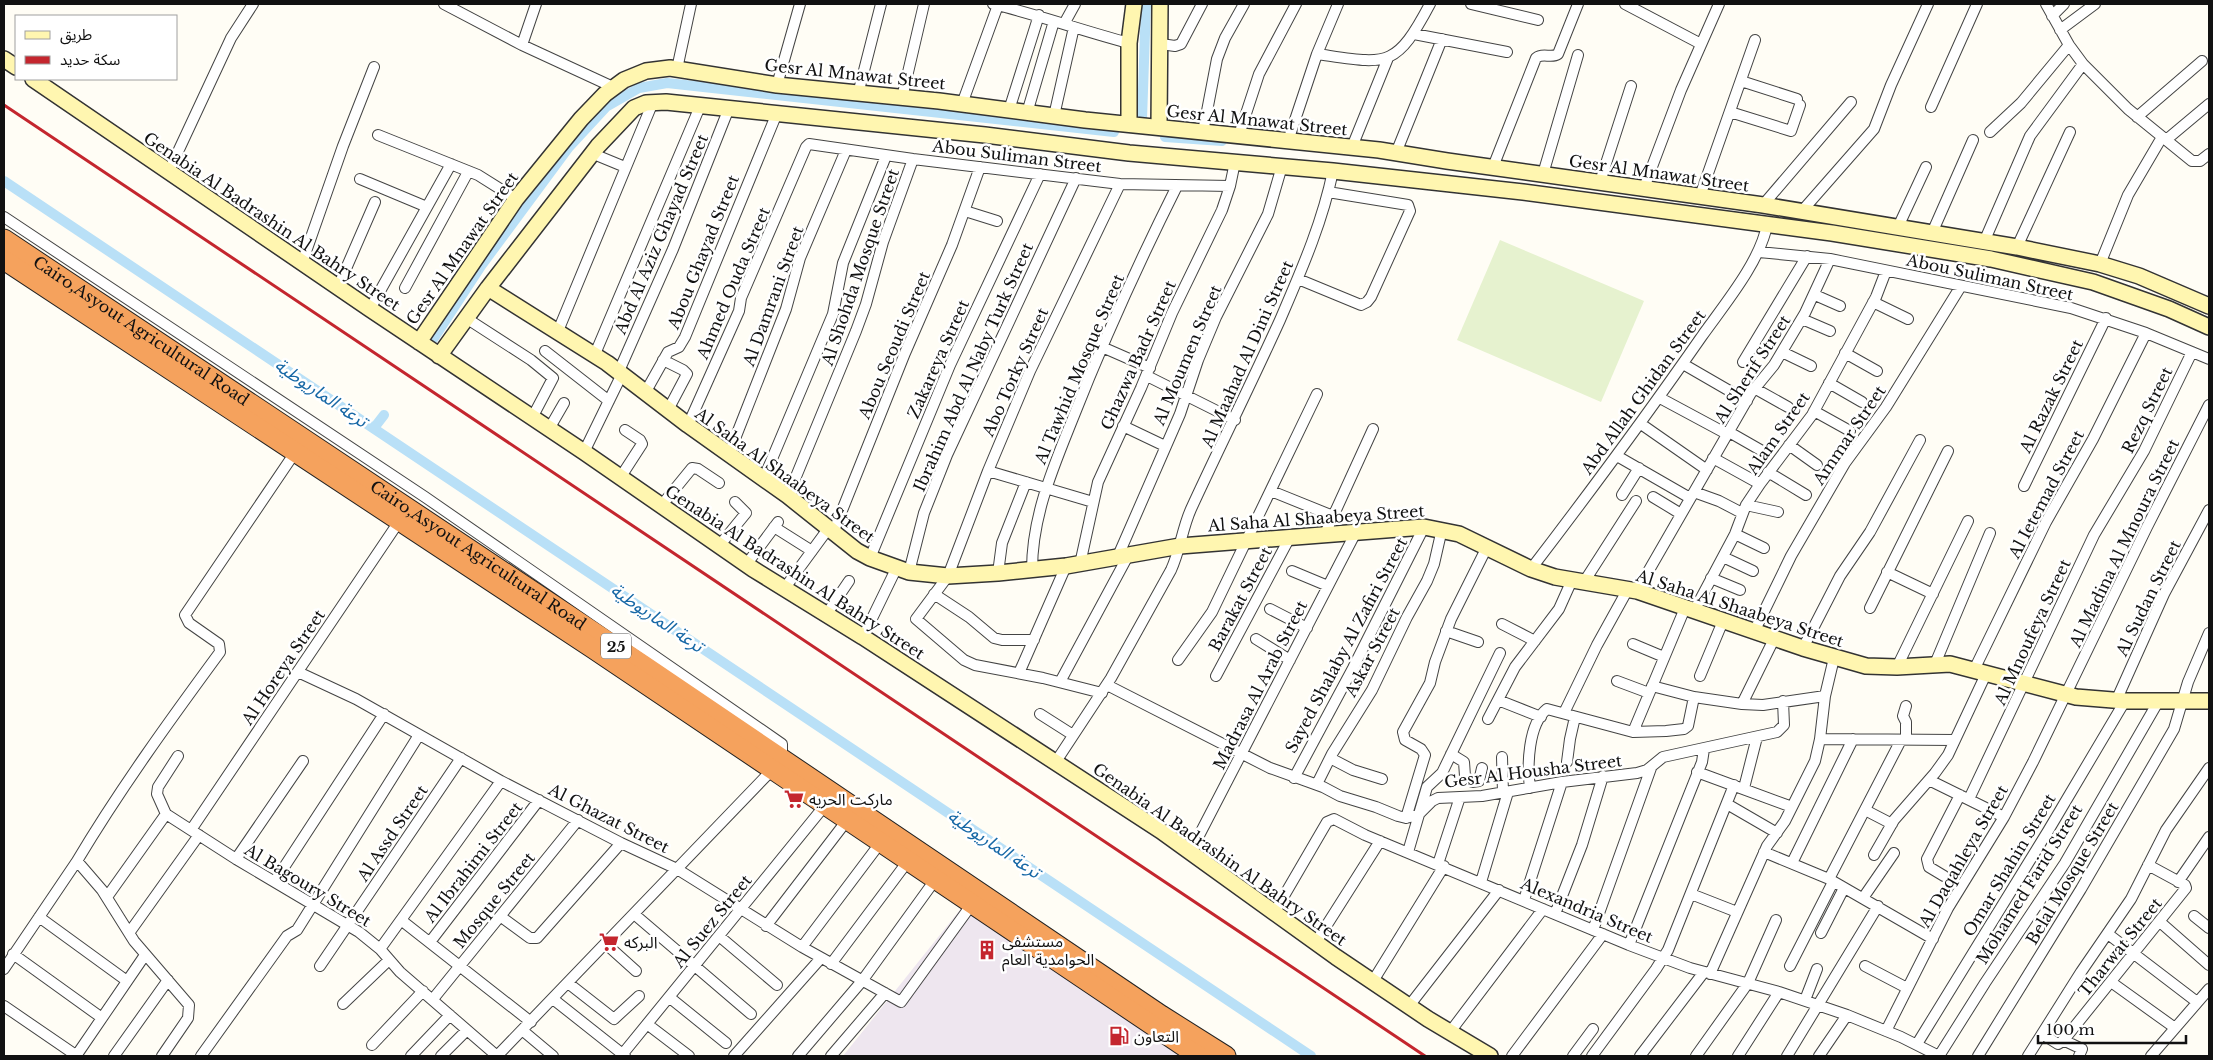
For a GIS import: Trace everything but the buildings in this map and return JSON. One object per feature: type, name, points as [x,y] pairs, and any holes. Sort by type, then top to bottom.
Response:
[{"type":"highway","name":"Cairo,Asyout Agricultural Road","points":[[4,239],[777,765],[826,804],[935,880],[1198,1056]]},
{"type":"highway","name":"Cairo,Asyout Agricultural Road","points":[[4,260],[400,520],[1226,1056]]},
{"type":"street","points":[[168,171],[231,38],[253,4]]},
{"type":"street","points":[[444,4],[522,45],[613,87]]},
{"type":"street","points":[[522,45],[536,4]]},
{"type":"street","points":[[677,69],[691,4]]},
{"type":"street","points":[[778,85],[800,4]]},
{"type":"street","points":[[858,94],[882,4]]},
{"type":"street","points":[[902,98],[924,4]]},
{"type":"street","points":[[962,104],[995,4],[1129,43]]},
{"type":"street","points":[[1054,116],[1069,26],[1075,4]]},
{"type":"street","points":[[1129,124],[1129,43],[1134,4]]},
{"type":"street","points":[[1159,127],[1160,4]]},
{"type":"street","points":[[1161,44],[1175,46],[1181,44],[1202,4]]},
{"type":"street","points":[[1203,132],[1219,54],[1244,4]]},
{"type":"street","points":[[1238,136],[1259,74],[1296,4]]},
{"type":"street","points":[[1288,141],[1317,54],[1338,4]]},
{"type":"street","points":[[1317,54],[1366,61],[1388,58],[1401,49],[1414,34],[1430,4]]},
{"type":"street","points":[[1471,4],[1508,8],[1538,20]]},
{"type":"street","points":[[1493,167],[1536,58],[1542,55],[1552,57],[1558,54],[1578,4]]},
{"type":"street","points":[[1624,4],[1701,44]]},
{"type":"street","points":[[1644,188],[1681,90],[1719,4]]},
{"type":"street","points":[[1802,211],[1874,129],[1891,85],[1928,4]]},
{"type":"street","points":[[1931,107],[1977,4]]},
{"type":"street","points":[[2046,4],[2068,46],[2083,64],[2137,117],[2189,159],[2200,161],[2209,154]]},
{"type":"street","points":[[2052,16],[2064,4]]},
{"type":"street","points":[[2060,30],[2095,4]]},
{"type":"street","points":[[1009,110],[1039,16]]},
{"type":"street","points":[[1027,113],[1054,21]]},
{"type":"street","points":[[1414,34],[1507,52]]},
{"type":"street","points":[[1396,153],[1442,40]]},
{"type":"street","points":[[1700,196],[1755,40]]},
{"type":"street","points":[[1990,132],[2021,103],[2068,46]]},
{"type":"street","points":[[1543,174],[1578,56]]},
{"type":"street","points":[[1352,147],[1388,58]]},
{"type":"street","points":[[4,59],[15,66]]},
{"type":"street","points":[[2137,117],[2202,60]]},
{"type":"street","points":[[1984,242],[2030,136],[2083,64]]},
{"type":"street","points":[[302,263],[343,146],[374,67]]},
{"type":"street","name":"Gesr Al Mnawat Street","points":[[419,342],[516,199],[564,138],[613,87],[624,80],[646,71],[677,69],[778,85],[1352,147],[1802,211],[2017,247],[2100,264],[2139,276],[2209,306]]},
{"type":"street","name":"Genabia Al Badrashin Al Bahry Street","points":[[34,80],[439,356],[584,452],[719,546],[784,589],[864,637],[1191,851],[1274,913],[1409,1006],[1490,1056]]},
{"type":"street","points":[[1730,112],[1791,131],[1799,102],[1741,80]]},
{"type":"street","points":[[1600,182],[1631,86]]},
{"type":"street","points":[[558,331],[653,102]]},
{"type":"street","points":[[439,356],[488,288],[591,153],[634,108],[653,102],[701,104],[1129,153],[1333,171],[1523,192],[1926,247],[1991,259],[2084,280],[2162,306],[2209,328]]},
{"type":"street","points":[[1763,205],[1851,102]]},
{"type":"street","points":[[595,354],[701,104]]},
{"type":"street","points":[[2100,264],[2128,195],[2164,138],[2209,104]]},
{"type":"street","name":"Abd Al Aziz Ghayad Street","points":[[584,452],[621,373],[729,108]]},
{"type":"street","name":"Abou Ghayad Street","points":[[645,393],[670,350],[679,347],[685,337],[777,113]]},
{"type":"street","points":[[2017,247],[2070,132]]},
{"type":"street","points":[[378,135],[491,182],[516,199]]},
{"type":"street","points":[[1932,233],[1973,140]]},
{"type":"street","name":"Abou Suliman Street","points":[[804,151],[809,144],[913,160],[1120,184],[1230,186]]},
{"type":"street","name":"Al Damrani Street","points":[[729,454],[786,310],[800,258],[846,150]]},
{"type":"street","name":"Ahmed Ouda Street","points":[[688,425],[739,311],[741,298],[804,151]]},
{"type":"street","points":[[591,153],[625,167]]},
{"type":"street","points":[[764,478],[833,314],[843,263],[886,156]]},
{"type":"street","name":"Al Shohda Mosque Street","points":[[788,496],[856,331],[883,242],[913,160]]},
{"type":"street","name":"Ghazwa Badr Street","points":[[1019,673],[1073,565],[1098,482],[1169,321],[1222,210],[1235,162]]},
{"type":"street","points":[[370,309],[451,164]]},
{"type":"street","name":"Al Moumen Street","points":[[1060,682],[1124,555],[1216,317],[1268,214],[1282,166]]},
{"type":"street","name":"Abou Seoudi Street","points":[[784,589],[812,552],[831,531],[964,211],[980,167]]},
{"type":"street","points":[[1898,227],[1926,167]]},
{"type":"street","name":"Al Maahad Al Dini Street","points":[[1055,763],[1104,689],[1168,576],[1180,546],[1186,520],[1235,420],[1319,227],[1333,171]]},
{"type":"street","points":[[405,288],[468,172]]},
{"type":"street","name":"Zakareya Street","points":[[870,558],[950,365],[1040,174]]},
{"type":"street","name":"Ibrahim Abd Al Naby Turk Street","points":[[864,637],[902,571],[947,455],[1076,178]]},
{"type":"street","points":[[360,179],[427,207]]},
{"type":"street","name":"Abo Torky Street","points":[[948,576],[988,471],[1030,371],[1120,184]]},
{"type":"street","name":"Al Tawhid Mosque Street","points":[[1032,570],[1034,529],[1046,488],[1102,347],[1177,186]]},
{"type":"street","points":[[1298,278],[1361,305],[1365,304],[1371,297],[1410,211],[1408,205],[1328,192]]},
{"type":"street","points":[[338,287],[375,202]]},
{"type":"street","points":[[964,211],[997,221]]},
{"type":"street","points":[[4,217],[425,497],[625,637],[780,742],[783,748],[777,765],[497,1056]]},
{"type":"street","name":"Abd Allah Ghidan Street","points":[[1531,569],[1660,398],[1758,252],[1767,225]]},
{"type":"street","name":"Abou Suliman Street","points":[[1758,252],[1830,260],[2062,306],[2106,318],[2146,332],[2209,359]]},
{"type":"street","points":[[1743,362],[1807,256]]},
{"type":"street","name":"Al Sherif Street","points":[[1564,713],[1597,645],[1692,495],[1754,388],[1770,370],[1802,319],[1830,260]]},
{"type":"street","name":"Alam Street","points":[[1633,732],[1664,657],[1690,610],[1712,578],[1735,534],[1744,509],[1768,472],[1814,411],[1873,302],[1886,271]]},
{"type":"street","name":"Ammar Street","points":[[1754,632],[1791,556],[1845,463],[1886,408],[1961,286]]},
{"type":"street","name":"Al Saha Al Shaabeya Street","points":[[488,288],[595,354],[688,425],[764,478],[831,531],[870,558],[902,571],[948,576],[998,573],[1073,565],[1180,546],[1424,527],[1442,529],[1459,534],[1531,569],[1555,577],[1632,590],[1834,658],[1872,667],[1935,664],[1958,666],[2067,696],[2121,701],[2209,701]]},
{"type":"street","points":[[1815,295],[1840,306]]},
{"type":"street","points":[[1873,302],[1908,319]]},
{"type":"street","points":[[466,318],[531,360],[553,378],[532,418]]},
{"type":"street","name":"Al Razak Street","points":[[2024,486],[2106,318]]},
{"type":"street","points":[[1802,319],[1830,331]]},
{"type":"street","name":"Al Ietemad Street","points":[[1874,855],[1892,824],[1944,760],[1955,740],[1980,672],[2046,522],[2093,438],[2146,332]]},
{"type":"street","points":[[1102,347],[1148,372],[1186,396],[1235,420]]},
{"type":"street","points":[[545,351],[609,401]]},
{"type":"street","points":[[1782,352],[1811,366]]},
{"type":"street","name":"Rezq Street","points":[[2127,480],[2144,451],[2192,352]]},
{"type":"street","points":[[1845,353],[1877,371]]},
{"type":"street","points":[[663,360],[687,374],[668,410]]},
{"type":"street","points":[[1683,364],[1747,401]]},
{"type":"street","points":[[1829,383],[1862,402]]},
{"type":"street","points":[[1754,388],[1788,407]]},
{"type":"street","points":[[1178,660],[1212,612],[1317,394]]},
{"type":"street","points":[[1660,398],[1764,452]]},
{"type":"street","points":[[549,430],[564,404]]},
{"type":"street","name":"Al Madina Al Mnoura Street","points":[[2067,696],[2147,527],[2209,405]]},
{"type":"street","points":[[1814,411],[1850,431]]},
{"type":"street","points":[[1641,424],[1706,470]]},
{"type":"street","points":[[1124,426],[1165,446]]},
{"type":"street","points":[[1325,534],[1374,429]]},
{"type":"street","points":[[620,478],[642,444],[640,440],[625,430]]},
{"type":"street","points":[[1803,648],[1840,576],[1870,532],[1920,440]]},
{"type":"street","points":[[1789,445],[1817,465]]},
{"type":"street","points":[[4,969],[77,862],[102,819],[220,652],[219,644],[189,623],[185,615],[296,451]]},
{"type":"street","points":[[1870,608],[1948,451]]},
{"type":"street","points":[[1617,456],[1692,495],[1744,509],[1778,512]]},
{"type":"street","points":[[1713,458],[1760,484]]},
{"type":"street","points":[[661,506],[690,468],[696,468],[719,483]]},
{"type":"street","points":[[1622,495],[1639,468]]},
{"type":"street","points":[[988,471],[1092,502]]},
{"type":"street","points":[[1768,472],[1806,496]]},
{"type":"street","name":"Al Mnoufeya Street","points":[[1944,876],[1929,867],[1927,860],[1964,797],[2024,685],[2094,535],[2127,480]]},
{"type":"street","points":[[998,573],[1002,542],[1026,482]]},
{"type":"street","points":[[1271,491],[1333,516]]},
{"type":"street","points":[[1653,497],[1680,514]]},
{"type":"street","points":[[1488,719],[1515,667],[1636,501]]},
{"type":"street","points":[[719,546],[746,514],[745,510],[735,502]]},
{"type":"street","name":"Al Sudan Street","points":[[2121,701],[2164,594],[2209,510]]},
{"type":"street","name":"Al Horeya Street","points":[[129,933],[298,672],[400,520]]},
{"type":"street","points":[[1897,667],[1968,521]]},
{"type":"street","points":[[746,564],[776,525],[812,552]]},
{"type":"street","name":"Sayed Shalaby Al Zafiri Street","points":[[1294,778],[1354,668],[1424,527]]},
{"type":"street","name":"Askar Street","points":[[1317,784],[1330,758],[1372,690],[1407,617],[1427,581],[1434,564],[1442,529]]},
{"type":"street","name":"Madrasa Al Arab Street","points":[[1191,851],[1356,532]]},
{"type":"street","points":[[1935,664],[1990,533]]},
{"type":"street","points":[[1735,534],[1764,548]]},
{"type":"street","name":"Barakat Street","points":[[1216,676],[1290,536]]},
{"type":"street","points":[[948,576],[916,618],[969,663],[987,669],[1104,689],[1294,778],[1317,784],[1340,796],[1406,818],[1425,755],[1422,748],[1405,740],[1403,732],[1430,683],[1446,631],[1487,547]]},
{"type":"street","points":[[1723,557],[1752,571]]},
{"type":"street","points":[[1292,571],[1328,586]]},
{"type":"street","points":[[1887,572],[1933,594]]},
{"type":"street","points":[[1712,578],[1740,590]]},
{"type":"street","points":[[826,615],[849,580]]},
{"type":"street","points":[[934,594],[969,617],[994,638],[1002,640],[1034,640]]},
{"type":"street","points":[[1270,609],[1307,628]]},
{"type":"street","points":[[1700,676],[1723,622]]},
{"type":"street","points":[[1502,624],[1535,640]]},
{"type":"street","points":[[1446,631],[1478,642]]},
{"type":"street","name":"Belal Mosque Street","points":[[1978,1056],[2100,856],[2174,729],[2188,682],[2209,633]]},
{"type":"street","points":[[1742,704],[1774,638]]},
{"type":"street","points":[[1256,639],[1290,660]]},
{"type":"street","points":[[1633,644],[1664,657]]},
{"type":"street","points":[[1408,852],[1429,784],[1440,775],[1500,653]]},
{"type":"street","points":[[1640,1056],[1707,973],[1764,852],[1792,807],[1812,767],[1820,739],[1825,696],[1834,658]]},
{"type":"street","name":"Al Ghazat Street","points":[[298,672],[384,714],[501,781],[621,843],[678,869],[766,926],[901,1002],[972,904]]},
{"type":"street","points":[[1617,682],[1651,690],[1742,704],[1763,705],[1825,696]]},
{"type":"street","name":"Al Daqahleya Street","points":[[1886,1030],[1954,897],[2004,817],[2067,696]]},
{"type":"street","points":[[1530,788],[1528,759],[1535,730],[1547,709],[1633,732],[1666,731],[1686,728],[1689,724],[1694,697]]},
{"type":"street","points":[[1498,700],[1541,717]]},
{"type":"street","name":"Gesr Al Housha Street","points":[[1406,818],[1418,815],[1434,799],[1505,792],[1603,776],[1637,773],[1651,768],[1663,757],[1780,731],[1784,728],[1783,701]]},
{"type":"street","name":"Omar Shahin Street","points":[[1916,1044],[2048,831],[2121,701]]},
{"type":"street","name":"Mohamed Farid Street","points":[[1939,1056],[1985,982],[2065,862],[2158,702]]},
{"type":"street","points":[[1790,966],[1865,810],[1904,740],[1906,722],[1903,716],[1906,706]]},
{"type":"street","points":[[275,881],[384,714]]},
{"type":"street","points":[[1040,714],[1074,735]]},
{"type":"street","points":[[1567,762],[1575,716]]},
{"type":"street","points":[[201,1056],[287,936],[296,930],[419,735]]},
{"type":"street","points":[[1592,1056],[1663,958],[1727,804],[1739,786],[1757,737]]},
{"type":"street","points":[[1820,739],[1955,740]]},
{"type":"street","points":[[1792,863],[1854,739]]},
{"type":"street","points":[[1629,945],[1704,755],[1704,749]]},
{"type":"street","points":[[1451,754],[1462,760],[1465,776],[1472,782],[1478,782],[1482,768]]},
{"type":"street","points":[[107,897],[166,814],[157,794],[158,787],[178,756]]},
{"type":"street","points":[[1481,882],[1505,792],[1502,757]]},
{"type":"street","name":"Al Assd Street","points":[[320,966],[460,758]]},
{"type":"street","points":[[1330,758],[1353,770],[1382,779]]},
{"type":"street","points":[[236,859],[303,761]]},
{"type":"street","points":[[1593,930],[1651,768]]},
{"type":"street","points":[[2028,1056],[2081,972],[2131,899],[2166,830],[2209,768]]},
{"type":"street","points":[[1697,772],[1792,807]]},
{"type":"street","points":[[1555,914],[1582,845],[1603,776]]},
{"type":"street","points":[[1929,780],[2004,817]]},
{"type":"street","points":[[380,949],[501,781]]},
{"type":"street","points":[[1524,900],[1562,782]]},
{"type":"street","points":[[1373,981],[1441,865],[1460,797]]},
{"type":"street","name":"Al Ibrahimi Street","points":[[430,942],[539,800]]},
{"type":"street","name":"Al Suez Street","points":[[623,1056],[826,804]]},
{"type":"street","points":[[1727,804],[1777,833]]},
{"type":"street","points":[[1865,810],[1892,824]]},
{"type":"street","name":"Al Bagoury Street","points":[[166,814],[236,859],[348,924],[380,949],[400,972],[497,1056]]},
{"type":"street","name":"Alexandria Street","points":[[1274,913],[1329,820],[1336,819],[1380,841],[1629,945],[1707,973],[1779,992],[1847,1015],[1886,1030],[1939,1056]]},
{"type":"street","name":"Mosque Street","points":[[433,999],[578,820]]},
{"type":"street","points":[[766,926],[848,820]]},
{"type":"street","points":[[2178,882],[2209,837]]},
{"type":"street","points":[[1316,942],[1380,841]]},
{"type":"street","points":[[802,947],[881,842]]},
{"type":"street","points":[[500,916],[530,938],[537,938],[621,843]]},
{"type":"street","points":[[1764,852],[1831,880],[1933,938]]},
{"type":"street","points":[[1863,898],[1894,853]]},
{"type":"street","points":[[831,964],[908,861]]},
{"type":"street","points":[[77,862],[107,897],[145,955],[189,1005],[188,1018],[162,1056]]},
{"type":"street","name":"Tharwat Street","points":[[2063,1040],[2186,888],[2185,885],[2148,865]]},
{"type":"street","points":[[798,1056],[862,981],[935,880]]},
{"type":"street","points":[[1821,933],[1844,888]]},
{"type":"street","points":[[1409,1006],[1499,890]]},
{"type":"street","points":[[1691,894],[1737,912]]},
{"type":"street","points":[[1787,1056],[1878,906]]},
{"type":"street","points":[[1450,1032],[1543,908]]},
{"type":"street","points":[[634,914],[752,1014]]},
{"type":"street","points":[[2194,916],[2209,928]]},
{"type":"street","points":[[39,917],[127,981]]},
{"type":"street","points":[[401,920],[531,1022]]},
{"type":"street","points":[[1696,1056],[1748,983],[1776,920]]},
{"type":"street","points":[[2160,922],[2209,965]]},
{"type":"street","points":[[1512,1056],[1603,934]]},
{"type":"street","points":[[2108,934],[2197,1002]]},
{"type":"street","points":[[719,936],[776,985]]},
{"type":"street","points":[[606,944],[636,971]]},
{"type":"street","points":[[14,954],[102,1018]]},
{"type":"street","points":[[4,1006],[76,1056],[145,955]]},
{"type":"street","points":[[734,1056],[821,958]]},
{"type":"street","points":[[343,1004],[389,960]]},
{"type":"street","points":[[1865,966],[1908,988]]},
{"type":"street","points":[[1805,1000],[1817,969]]},
{"type":"street","points":[[114,1056],[168,980]]},
{"type":"street","points":[[2111,982],[2175,1028]]},
{"type":"street","points":[[568,983],[614,1020],[639,996]]},
{"type":"street","points":[[2151,1056],[2209,989]]},
{"type":"street","points":[[372,1046],[423,991]]},
{"type":"street","points":[[1738,1056],[1779,992]]},
{"type":"street","points":[[831,1056],[884,993]]},
{"type":"street","points":[[669,997],[726,1043]]},
{"type":"street","points":[[553,999],[623,1056]]},
{"type":"street","points":[[411,1056],[450,1015]]},
{"type":"street","points":[[1819,1056],[1847,1015]]},
{"type":"street","points":[[647,1024],[689,1056]]},
{"type":"street","points":[[1573,1056],[1593,1029]]},
{"type":"street","points":[[442,1056],[467,1030]]},
{"type":"street","points":[[522,1030],[553,1056]]},
{"type":"street","points":[[2042,1034],[2058,1044],[2063,1040],[2082,1050],[2079,1056]]},
{"type":"shaded area","name":"مستشفى الحوامدية العام","points":[[963,906],[1188,1056],[843,1056]]},
{"type":"green space","points":[[1500,240],[1644,301],[1601,402],[1457,340]]},
{"type":"waterway","points":[[1142,119],[1146,4]]},
{"type":"waterway","points":[[434,338],[481,266],[569,147],[606,107],[639,88],[667,83],[1114,132]]},
{"type":"waterway","points":[[1165,137],[1222,141]]},
{"type":"waterway","name":"ترعة الماريوطية","points":[[4,181],[1311,1056]]},
{"type":"waterway","points":[[374,428],[384,415]]},
{"type":"railway","points":[[4,105],[1425,1056]]},
{"type":"place","name":"ماركت الحريه","points":[[794,799]]},
{"type":"place","name":"البركه","points":[[609,942]]},
{"type":"place","name":"مستشفى الحوامدية العام","points":[[987,950]]},
{"type":"place","name":"التعاون","points":[[1119,1036]]}]
